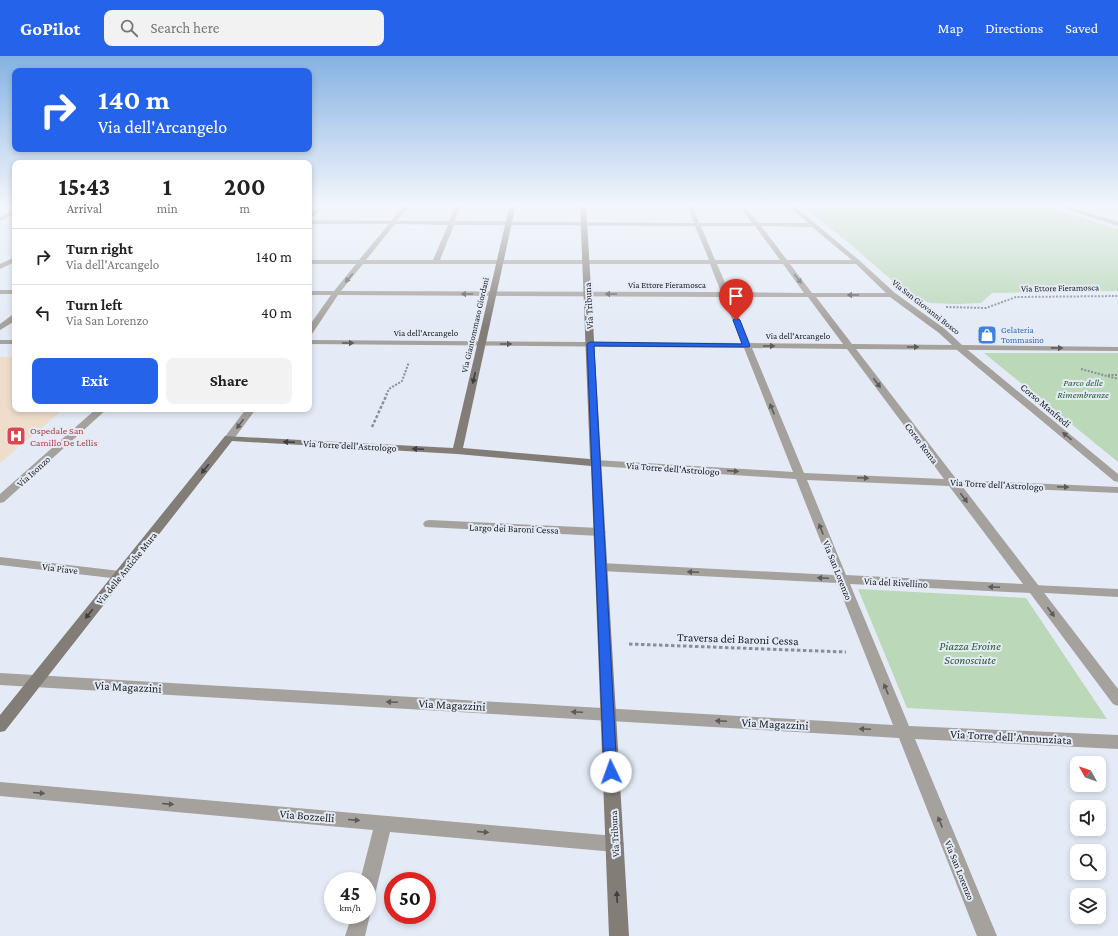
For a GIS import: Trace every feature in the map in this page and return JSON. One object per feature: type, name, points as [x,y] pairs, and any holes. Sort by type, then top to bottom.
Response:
[{"type":"main road","name":"Via Giantommaso Giordani","points":[[457,451],[504,245]]},
{"type":"main road","name":"Via Tribuna","points":[[585,245],[619,936]]},
{"type":"main road","name":"Via Torre dell'Astrologo","points":[[229,438],[457,451],[596,463]]},
{"type":"main road","name":"Via delle Antiche Mura","points":[[0,726],[229,438]]},
{"type":"street","points":[[312,328],[336,293],[376,245]]},
{"type":"street","points":[[436,262],[443,245]]},
{"type":"street","name":"Via San Lorenzo","points":[[706,245],[987,936]]},
{"type":"street","name":"Corso Roma","points":[[772,245],[1118,700]]},
{"type":"street","name":"Via San Giovanni Bosco","points":[[839,245],[892,295],[936,326],[960,348]]},
{"type":"street","points":[[0,262],[12,261]]},
{"type":"street","points":[[0,268],[12,262]]},
{"type":"street","points":[[312,262],[858,262]]},
{"type":"street","points":[[0,292],[12,292]]},
{"type":"street","name":"Via Ettore Fieramosca","points":[[312,293],[892,295]]},
{"type":"street","points":[[0,328],[12,319]]},
{"type":"street","points":[[0,342],[12,342]]},
{"type":"street","name":"Via dell'Arcangelo","points":[[312,342],[1118,349]]},
{"type":"street","name":"Corso Manfredi","points":[[960,348],[1118,479]]},
{"type":"street","name":"Via Isonzo","points":[[0,500],[99,412]]},
{"type":"street","name":"Via delle Antiche Mura","points":[[229,438],[249,412]]},
{"type":"street","name":"Via Torre dell'Astrologo","points":[[596,463],[799,476],[1118,490]]},
{"type":"street","name":"Largo dei Baroni Cessa","points":[[429,524],[600,532]]},
{"type":"street","name":"Via Piave","points":[[0,561],[120,575]]},
{"type":"street","name":"Via del Rivellino","points":[[601,567],[1118,593]]},
{"type":"street","name":"Via Magazzini","points":[[0,679],[904,732]]},
{"type":"street","name":"Via Torre dell'Annunziata","points":[[904,732],[1118,742]]},
{"type":"street","name":"Via Bozzelli","points":[[0,789],[615,844]]},
{"type":"street","points":[[372,872],[384,823]]},
{"type":"street","points":[[355,936],[358,924]]},
{"type":"path","name":"Via Ettore Fieramosca","points":[[944,307],[965,309],[986,308],[1016,298],[1118,296]]},
{"type":"path","points":[[363,446],[389,389],[402,380],[415,343]]},
{"type":"path","points":[[1103,375],[1118,375]]},
{"type":"path","name":"Traversa dei Baroni Cessa","points":[[604,643],[871,653]]},
{"type":"shaded area","name":"Ospedale San Camillo De Lellis","points":[[0,357],[12,357],[12,412],[60,412],[0,463]]},
{"type":"green space","points":[[851,245],[1118,245],[1118,291],[992,293],[981,303],[956,304],[931,303],[910,296]]},
{"type":"green space","name":"Parco delle Rimembranze","points":[[984,353],[1118,353],[1118,462]]},
{"type":"green space","name":"Piazza Eroine Sconosciute","points":[[858,589],[1026,598],[1107,719],[907,708]]},
{"type":"place","name":"Gelateria Tommasino","points":[[987,335]]},
{"type":"place","name":"Ospedale San Camillo De Lellis","points":[[16,436]]},
{"type":"route","points":[[611,772],[590,344],[747,346],[736,320]]}]
